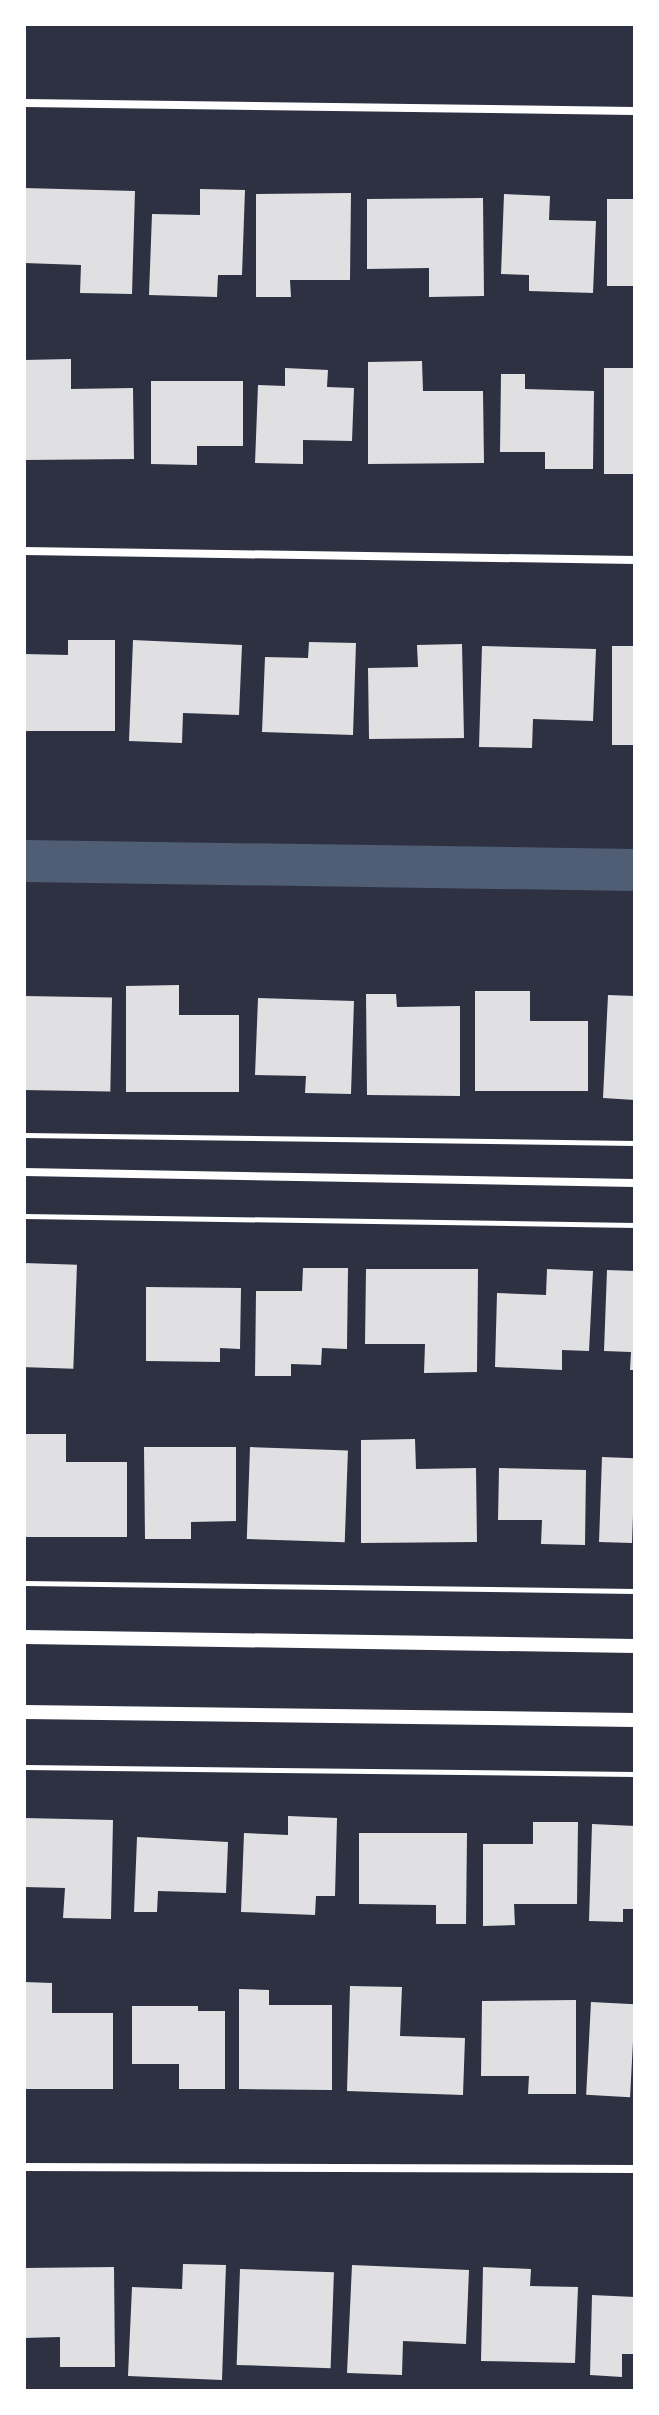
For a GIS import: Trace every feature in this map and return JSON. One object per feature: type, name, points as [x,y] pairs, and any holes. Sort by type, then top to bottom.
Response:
[{"type":"street","points":[[24,103],[635,111]]},
{"type":"street","points":[[24,551],[635,560]]},
{"type":"street","points":[[24,1172],[635,1183]]},
{"type":"street","points":[[24,1637],[635,1646]]},
{"type":"street","points":[[24,1712],[635,1720]]},
{"type":"street","points":[[24,2167],[635,2169]]},
{"type":"path","points":[[24,1135],[635,1143]]},
{"type":"path","points":[[24,1216],[635,1225]]},
{"type":"path","points":[[24,1583],[635,1591]]},
{"type":"path","points":[[24,1767],[635,1774]]},
{"type":"building","points":[[24,188],[135,191],[132,294],[80,293],[81,265],[24,263]]},
{"type":"building","points":[[200,189],[245,190],[242,275],[218,275],[217,297],[149,295],[152,214],[200,215]]},
{"type":"building","points":[[351,193],[350,280],[290,280],[291,297],[256,297],[256,194]]},
{"type":"building","points":[[504,194],[550,196],[549,220],[596,221],[593,293],[529,291],[529,275],[501,274]]},
{"type":"building","points":[[483,198],[484,296],[429,297],[429,268],[367,269],[367,199]]},
{"type":"building","points":[[607,199],[635,199],[635,286],[607,286]]},
{"type":"building","points":[[71,359],[71,389],[133,388],[134,459],[24,460],[24,360]]},
{"type":"building","points":[[422,361],[423,391],[483,391],[484,463],[368,464],[368,362]]},
{"type":"building","points":[[285,368],[328,370],[327,387],[354,388],[352,441],[303,440],[303,464],[255,463],[258,385],[285,386]]},
{"type":"building","points":[[604,368],[635,368],[635,474],[604,474]]},
{"type":"building","points":[[501,374],[525,374],[525,389],[594,391],[593,469],[545,469],[545,452],[500,452]]},
{"type":"building","points":[[151,381],[243,381],[243,446],[197,446],[197,465],[151,464]]},
{"type":"building","points":[[68,640],[115,640],[115,731],[24,731],[24,654],[68,655]]},
{"type":"building","points":[[133,640],[242,645],[239,715],[183,713],[182,743],[129,741]]},
{"type":"building","points":[[309,642],[356,643],[353,735],[262,732],[265,657],[308,658]]},
{"type":"building","points":[[462,644],[464,738],[369,739],[368,668],[418,667],[417,645]]},
{"type":"building","points":[[482,646],[596,649],[593,721],[533,719],[532,748],[479,747]]},
{"type":"building","points":[[612,646],[635,646],[635,745],[612,745]]},
{"type":"building","points":[[179,985],[179,1015],[239,1015],[239,1092],[126,1092],[126,986]]},
{"type":"building","points":[[475,991],[530,991],[530,1021],[588,1021],[588,1091],[475,1091]]},
{"type":"building","points":[[366,994],[396,994],[397,1007],[460,1006],[460,1096],[367,1095]]},
{"type":"building","points":[[608,995],[635,996],[635,1100],[603,1098]]},
{"type":"building","points":[[24,996],[112,998],[110,1092],[24,1090]]},
{"type":"building","points":[[258,998],[354,1001],[351,1094],[305,1093],[306,1076],[255,1075]]},
{"type":"building","points":[[24,1263],[77,1265],[73,1369],[24,1367]]},
{"type":"building","points":[[303,1268],[348,1268],[347,1349],[322,1348],[321,1365],[291,1364],[291,1376],[255,1376],[256,1291],[302,1291]]},
{"type":"building","points":[[366,1269],[478,1269],[477,1372],[424,1373],[425,1344],[365,1344]]},
{"type":"building","points":[[547,1269],[593,1271],[589,1351],[562,1350],[562,1370],[495,1367],[497,1293],[546,1295]]},
{"type":"building","points":[[607,1270],[635,1271],[635,1370],[630,1370],[631,1352],[604,1351]]},
{"type":"building","points":[[146,1287],[241,1288],[240,1349],[220,1348],[220,1362],[146,1361]]},
{"type":"building","points":[[24,1434],[66,1434],[66,1462],[127,1462],[127,1537],[24,1537]]},
{"type":"building","points":[[415,1439],[416,1469],[476,1468],[477,1542],[361,1543],[361,1440]]},
{"type":"building","points":[[144,1447],[236,1447],[236,1521],[191,1522],[191,1539],[145,1539]]},
{"type":"building","points":[[250,1447],[348,1450],[345,1542],[247,1539]]},
{"type":"building","points":[[602,1457],[635,1458],[632,1543],[599,1542]]},
{"type":"building","points":[[499,1468],[586,1470],[585,1545],[541,1544],[542,1520],[498,1520]]},
{"type":"building","points":[[288,1816],[337,1818],[335,1896],[316,1896],[315,1915],[241,1912],[244,1833],[288,1835]]},
{"type":"building","points":[[24,1818],[113,1820],[111,1919],[63,1918],[65,1888],[24,1887]]},
{"type":"building","points":[[533,1822],[578,1822],[577,1904],[514,1904],[515,1925],[483,1926],[483,1844],[533,1844]]},
{"type":"building","points":[[592,1824],[635,1826],[635,1909],[623,1909],[623,1922],[589,1921]]},
{"type":"building","points":[[359,1833],[467,1833],[466,1924],[436,1924],[436,1905],[359,1904]]},
{"type":"building","points":[[137,1837],[228,1842],[226,1893],[158,1891],[157,1912],[134,1912]]},
{"type":"building","points":[[24,1982],[52,1983],[52,2013],[113,2013],[113,2089],[24,2089]]},
{"type":"building","points":[[350,1986],[402,1987],[400,2036],[465,2038],[463,2095],[347,2091]]},
{"type":"building","points":[[239,1989],[269,1990],[269,2005],[332,2005],[332,2090],[239,2089]]},
{"type":"building","points":[[576,2000],[576,2094],[528,2094],[529,2076],[481,2076],[482,2001]]},
{"type":"building","points":[[591,2002],[635,2004],[630,2097],[586,2095]]},
{"type":"building","points":[[132,2006],[198,2006],[198,2011],[225,2011],[225,2089],[179,2089],[179,2064],[132,2064]]},
{"type":"building","points":[[183,2264],[226,2265],[222,2380],[128,2376],[132,2287],[182,2289]]},
{"type":"building","points":[[352,2265],[469,2270],[466,2344],[403,2341],[402,2375],[347,2373]]},
{"type":"building","points":[[114,2267],[115,2367],[60,2367],[60,2337],[24,2338],[24,2268]]},
{"type":"building","points":[[483,2267],[531,2269],[530,2286],[578,2287],[575,2363],[481,2361]]},
{"type":"building","points":[[240,2269],[334,2272],[331,2368],[237,2365]]},
{"type":"building","points":[[592,2295],[635,2297],[635,2354],[622,2354],[622,2377],[590,2375]]},
{"type":"waterway","points":[[24,861],[635,870]]}]
